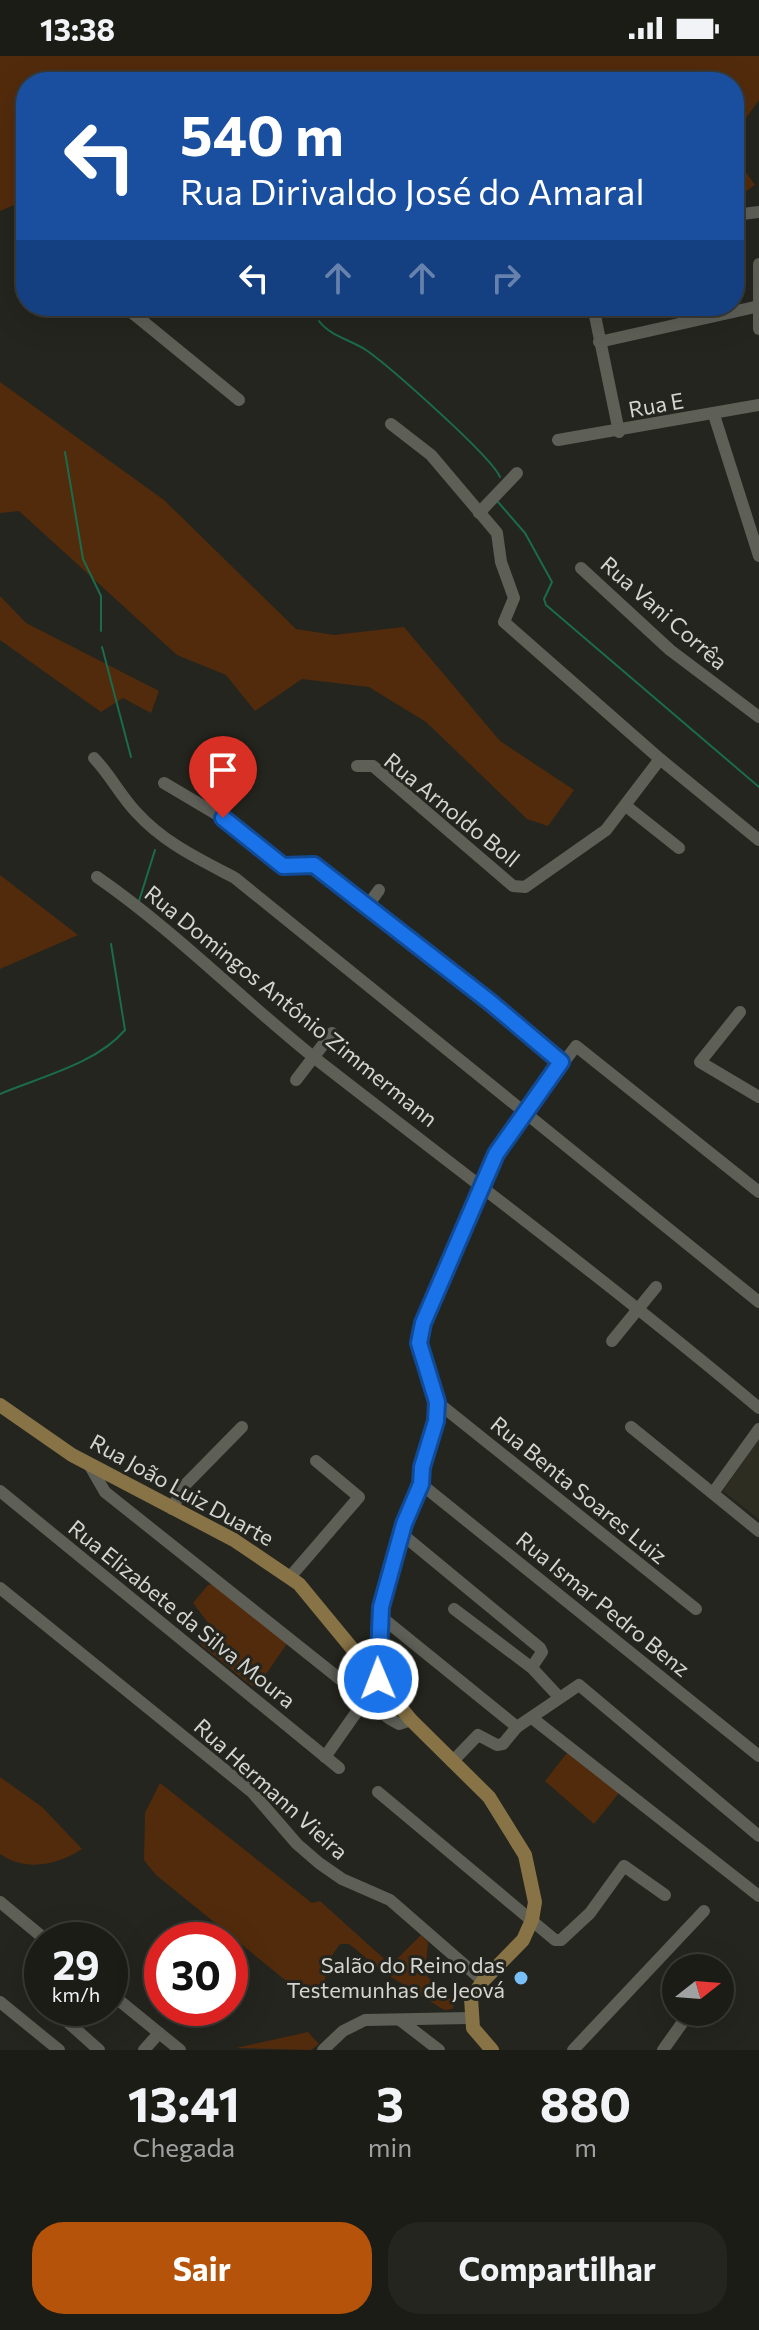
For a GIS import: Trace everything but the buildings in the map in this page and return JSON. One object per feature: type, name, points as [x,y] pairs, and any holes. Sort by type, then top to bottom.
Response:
[{"type":"main road","name":"Rua João Luiz Duarte","points":[[0,1405],[90,1466],[241,1544],[290,1577],[311,1596],[361,1664],[378,1679],[411,1720],[489,1797],[516,1838],[534,1886],[532,1920]]},
{"type":"main road","points":[[492,2050],[480,2039],[469,2018],[471,1998],[483,1981],[523,1940],[532,1920]]},
{"type":"street","points":[[759,264],[759,329]]},
{"type":"street","points":[[136,316],[239,400]]},
{"type":"street","points":[[595,316],[619,432]]},
{"type":"street","points":[[599,342],[714,316]]},
{"type":"street","name":"Rua E","points":[[558,440],[619,432],[759,405]]},
{"type":"street","points":[[714,415],[759,556]]},
{"type":"street","points":[[391,424],[431,455],[500,538],[501,562],[512,590],[514,605],[504,622],[660,759],[759,840]]},
{"type":"street","points":[[479,513],[517,473]]},
{"type":"street","name":"Rua Vani Corrêa","points":[[581,568],[670,650],[759,717]]},
{"type":"street","points":[[94,758],[115,780],[134,810],[161,836],[235,878],[522,1114],[759,1302]]},
{"type":"street","name":"Rua Arnoldo Boll","points":[[357,766],[373,766],[519,887],[530,886],[606,830],[660,759]]},
{"type":"street","points":[[164,783],[223,818],[283,866],[314,865],[487,999],[561,1062]]},
{"type":"street","points":[[626,806],[679,848]]},
{"type":"street","name":"Rua Domingos Antônio Zimmermann","points":[[97,877],[143,909],[314,1056],[638,1307],[759,1408]]},
{"type":"street","points":[[366,908],[379,890]]},
{"type":"street","points":[[740,1012],[700,1062],[759,1097]]},
{"type":"street","points":[[296,1080],[332,1033]]},
{"type":"street","points":[[378,1679],[380,1616],[421,1484],[422,1467],[436,1421],[437,1402],[421,1351],[421,1330],[496,1154],[561,1062],[576,1046],[759,1192]]},
{"type":"street","points":[[612,1341],[656,1287]]},
{"type":"street","name":"Rua Benta Soares Luiz","points":[[437,1402],[696,1609]]},
{"type":"street","points":[[172,1509],[184,1486],[242,1427]]},
{"type":"street","points":[[631,1427],[759,1531]]},
{"type":"street","points":[[713,1493],[759,1429]]},
{"type":"street","points":[[290,1577],[359,1497],[316,1461]]},
{"type":"street","points":[[90,1466],[105,1492],[365,1700],[395,1722],[411,1720]]},
{"type":"street","name":"Rua Ismar Pedro Benz","points":[[421,1484],[759,1756]]},
{"type":"street","name":"Rua Elizabete da Silva Moura","points":[[0,1491],[339,1768]]},
{"type":"street","points":[[403,1535],[540,1648],[542,1652],[532,1667]]},
{"type":"street","name":"Rua Hermann Vieira","points":[[0,1588],[252,1792],[297,1844],[319,1863],[342,1879],[390,1900],[483,1981]]},
{"type":"street","points":[[454,1609],[532,1667],[559,1697]]},
{"type":"street","points":[[380,1616],[517,1727]]},
{"type":"street","points":[[452,1762],[475,1736],[480,1734],[500,1744],[517,1727],[579,1685],[759,1836]]},
{"type":"street","points":[[325,1757],[365,1700]]},
{"type":"street","points":[[532,1718],[759,1896]]},
{"type":"street","points":[[378,1792],[555,1940],[561,1940],[590,1913],[621,1868],[627,1866],[665,1895]]},
{"type":"street","points":[[0,1902],[24,1922]]},
{"type":"street","points":[[573,2050],[704,1911]]},
{"type":"street","points":[[0,2002],[59,2050]]},
{"type":"street","points":[[128,2008],[180,2050]]},
{"type":"street","points":[[323,2050],[357,2023],[469,2018]]},
{"type":"street","points":[[399,2019],[439,2050]]},
{"type":"street","points":[[72,2026],[99,2050]]},
{"type":"street","points":[[663,2050],[680,2026]]},
{"type":"street","points":[[144,2050],[159,2033]]},
{"type":"shaded area","points":[[0,56],[759,56],[759,100],[744,121],[744,72],[16,72],[16,204],[0,211]]},
{"type":"shaded area","points":[[744,169],[755,185],[744,192]]},
{"type":"shaded area","points":[[0,382],[164,500],[296,629],[334,635],[404,627],[500,741],[574,790],[548,826],[527,819],[426,722],[369,687],[302,679],[255,711],[226,675],[177,655],[19,511],[0,513]]},
{"type":"shaded area","points":[[0,596],[26,623],[159,691],[151,713],[123,698],[101,712],[0,640]]},
{"type":"shaded area","points":[[0,875],[78,935],[0,969]]},
{"type":"shaded area","points":[[759,1439],[759,1519],[723,1491]]},
{"type":"shaded area","points":[[214,1584],[288,1642],[258,1686],[252,1686],[199,1643],[209,1624],[193,1603],[208,1585]]},
{"type":"shaded area","points":[[567,1753],[619,1793],[594,1824],[545,1781]]},
{"type":"shaded area","points":[[0,1777],[42,1807],[82,1849],[63,1859],[31,1865],[0,1854]]},
{"type":"shaded area","points":[[160,1783],[312,1903],[320,1901],[391,1965],[421,1935],[428,1942],[425,1973],[451,2000],[454,2005],[452,2009],[444,2010],[385,1973],[349,1944],[340,1944],[331,1957],[321,1993],[306,1997],[248,1950],[248,1922],[214,1922],[156,1875],[144,1860],[145,1813]]},
{"type":"shaded area","points":[[308,2032],[319,2044],[311,2050],[236,2048]]},
{"type":"waterway","points":[[319,321],[335,334],[366,350],[395,374],[460,432],[500,477]]},
{"type":"waterway","points":[[65,452],[83,559],[101,596],[101,631]]},
{"type":"waterway","points":[[498,502],[525,533],[552,582],[544,599],[546,605],[759,787]]},
{"type":"waterway","points":[[102,647],[131,757]]},
{"type":"waterway","points":[[139,901],[155,850]]},
{"type":"waterway","points":[[0,1094],[83,1061],[113,1042],[125,1030],[111,944]]},
{"type":"place","name":"Salão do Reino das Testemunhas de Jeová","points":[[521,1978]]},
{"type":"route","points":[[223,818],[283,866],[314,865],[490,1002],[561,1062],[496,1154],[423,1323],[419,1343],[437,1402],[436,1421],[422,1467],[421,1484],[404,1524],[381,1607],[377,1637],[378,1679]]}]
